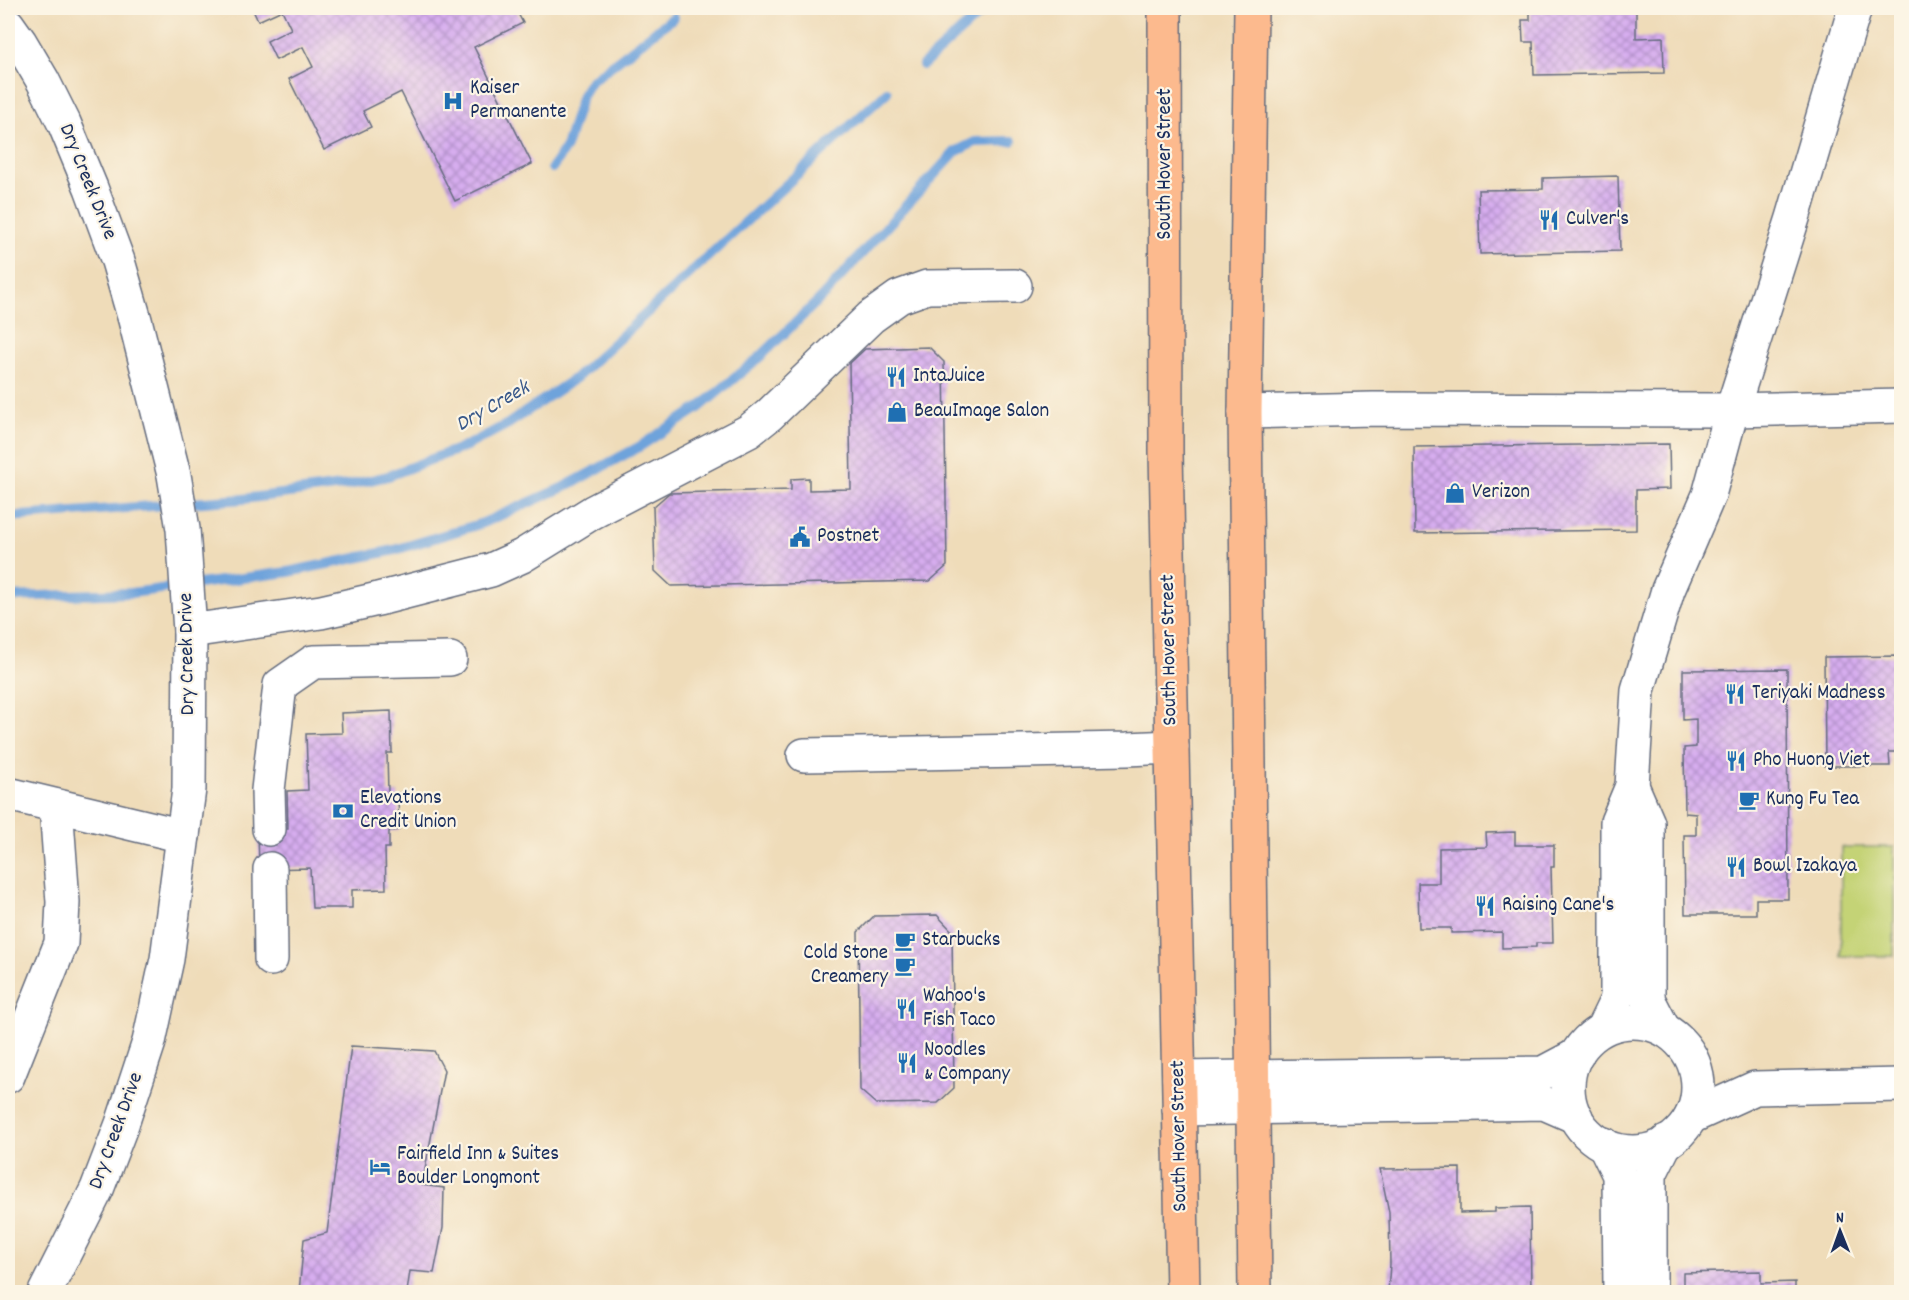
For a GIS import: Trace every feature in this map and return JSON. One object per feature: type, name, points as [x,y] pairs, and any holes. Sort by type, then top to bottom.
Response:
[{"type":"main road","name":"South Hover Street","points":[[1166,8],[1166,452],[1183,1293]]},
{"type":"main road","points":[[1251,8],[1245,412],[1255,1293]]},
{"type":"street","points":[[1603,1028],[1617,999],[1617,822],[1632,786],[1638,690],[1668,590],[1709,495],[1732,411],[1793,218],[1855,8]]},
{"type":"street","name":"Dry Creek Drive","points":[[8,25],[43,81],[64,123],[92,188],[118,261],[174,475],[183,529],[190,631],[190,772],[167,959],[149,1042],[122,1124],[97,1189],[45,1293]]},
{"type":"street","points":[[190,631],[360,604],[474,575],[509,563],[593,512],[749,431],[769,415],[872,317],[899,297],[927,287],[1015,286]]},
{"type":"street","points":[[1245,412],[1373,409],[1732,411],[1902,406]]},
{"type":"street","points":[[269,829],[268,790],[279,685],[313,662],[450,659]]},
{"type":"street","points":[[804,755],[1172,747]]},
{"type":"street","points":[[1632,786],[1647,823],[1648,999],[1663,1028]]},
{"type":"street","points":[[8,794],[183,836]]},
{"type":"street","points":[[8,1076],[61,943],[63,902],[56,806]]},
{"type":"street","points":[[270,869],[271,959]]},
{"type":"street","points":[[1623,1022],[1644,1022],[1663,1028],[1680,1041],[1692,1058],[1698,1077],[1698,1098],[1691,1118],[1678,1134],[1659,1146],[1638,1152],[1615,1150],[1595,1140],[1579,1124],[1570,1104],[1568,1081],[1573,1060],[1586,1041],[1603,1028],[1623,1022]]},
{"type":"street","points":[[1253,1092],[1543,1073],[1577,1055]]},
{"type":"street","points":[[1692,1058],[1755,1088]]},
{"type":"street","points":[[1691,1118],[1755,1088],[1902,1085]]},
{"type":"street","points":[[1179,1093],[1253,1092],[1544,1103],[1576,1117]]},
{"type":"street","points":[[1650,1293],[1650,1174],[1666,1142]]},
{"type":"street","points":[[1604,1144],[1619,1174],[1620,1293]]},
{"type":"green space","points":[[1841,847],[1894,847],[1894,956],[1841,956]]},
{"type":"building","name":"Kaiser Permanente","points":[[252,8],[515,8],[523,23],[474,47],[532,164],[455,201],[401,92],[363,111],[371,127],[324,150],[289,79],[313,67],[303,47],[276,60],[267,41],[291,29],[282,10],[258,21]]},
{"type":"building","points":[[1530,8],[1636,8],[1636,38],[1663,37],[1664,73],[1534,75],[1533,42],[1523,42],[1522,20],[1530,20]]},
{"type":"building","name":"Culver's","points":[[1618,176],[1620,251],[1480,254],[1478,190],[1543,189],[1543,178]]},
{"type":"building","points":[[929,347],[944,362],[947,566],[930,581],[671,586],[655,571],[653,507],[669,493],[791,490],[791,479],[809,478],[809,490],[851,489],[849,364],[865,349]]},
{"type":"building","points":[[1669,444],[1670,489],[1636,490],[1636,530],[1415,533],[1414,447]]},
{"type":"building","points":[[1902,656],[1902,752],[1889,752],[1890,766],[1825,766],[1824,657]]},
{"type":"building","points":[[1787,669],[1788,899],[1756,899],[1756,914],[1685,914],[1684,835],[1696,835],[1696,814],[1685,813],[1684,748],[1696,747],[1696,719],[1683,720],[1683,670]]},
{"type":"building","name":"Elevations Credit Union","points":[[391,711],[392,753],[387,753],[388,793],[398,793],[399,830],[389,831],[389,848],[385,848],[386,889],[352,890],[352,908],[312,908],[310,868],[259,869],[258,830],[288,829],[287,791],[308,790],[306,734],[342,733],[341,713]]},
{"type":"building","name":"Raising Cane's","points":[[1515,832],[1515,845],[1554,845],[1554,867],[1551,867],[1553,943],[1536,943],[1536,947],[1502,948],[1502,932],[1451,933],[1451,928],[1419,928],[1418,883],[1439,883],[1439,848],[1487,847],[1486,833]]},
{"type":"building","points":[[937,915],[952,931],[954,1088],[938,1103],[876,1104],[860,1090],[858,932],[874,916]]},
{"type":"building","name":"Fairfield Inn & Suites Boulder Longmont","points":[[351,1046],[434,1051],[444,1070],[422,1185],[444,1188],[443,1228],[434,1273],[410,1271],[407,1292],[299,1292],[304,1239],[327,1233]]},
{"type":"building","points":[[1460,1168],[1460,1213],[1495,1212],[1495,1208],[1530,1207],[1531,1292],[1388,1292],[1389,1212],[1380,1169]]},
{"type":"building","points":[[1761,1271],[1761,1283],[1795,1282],[1795,1292],[1683,1292],[1683,1273]]},
{"type":"waterway","name":"Dry Creek","points":[[923,65],[986,8]]},
{"type":"waterway","points":[[552,168],[566,147],[582,95],[590,82],[674,17]]},
{"type":"waterway","name":"Dry Creek","points":[[8,517],[243,499],[349,485],[388,476],[466,446],[508,424],[577,377],[887,92]]},
{"type":"waterway","points":[[8,597],[131,593],[288,572],[395,550],[483,523],[564,487],[639,447],[700,407],[761,356],[823,296],[955,152],[975,142],[1012,141]]},
{"type":"place","name":"Kaiser Permanente","points":[[453,101]]},
{"type":"place","name":"Culver's","points":[[1549,220]]},
{"type":"place","name":"IntaJuice","points":[[896,377]]},
{"type":"place","name":"BeauImage Salon","points":[[897,412]]},
{"type":"place","name":"Verizon","points":[[1455,493]]},
{"type":"place","name":"Postnet","points":[[800,537]]},
{"type":"place","name":"Teriyaki Madness","points":[[1735,694]]},
{"type":"place","name":"Pho Huong Viet","points":[[1736,761]]},
{"type":"place","name":"Kung Fu Tea","points":[[1749,800]]},
{"type":"place","name":"Elevations Credit Union","points":[[343,811]]},
{"type":"place","name":"Bowl Izakaya","points":[[1736,867]]},
{"type":"place","name":"Raising Cane's","points":[[1485,906]]},
{"type":"place","name":"Starbucks","points":[[905,941]]},
{"type":"place","name":"Cold Stone Creamery","points":[[905,966]]},
{"type":"place","name":"Wahoo's Fish Taco","points":[[906,1009]]},
{"type":"place","name":"Noodles & Company","points":[[907,1063]]},
{"type":"place","name":"Fairfield Inn & Suites Boulder Longmont","points":[[380,1167]]}]
